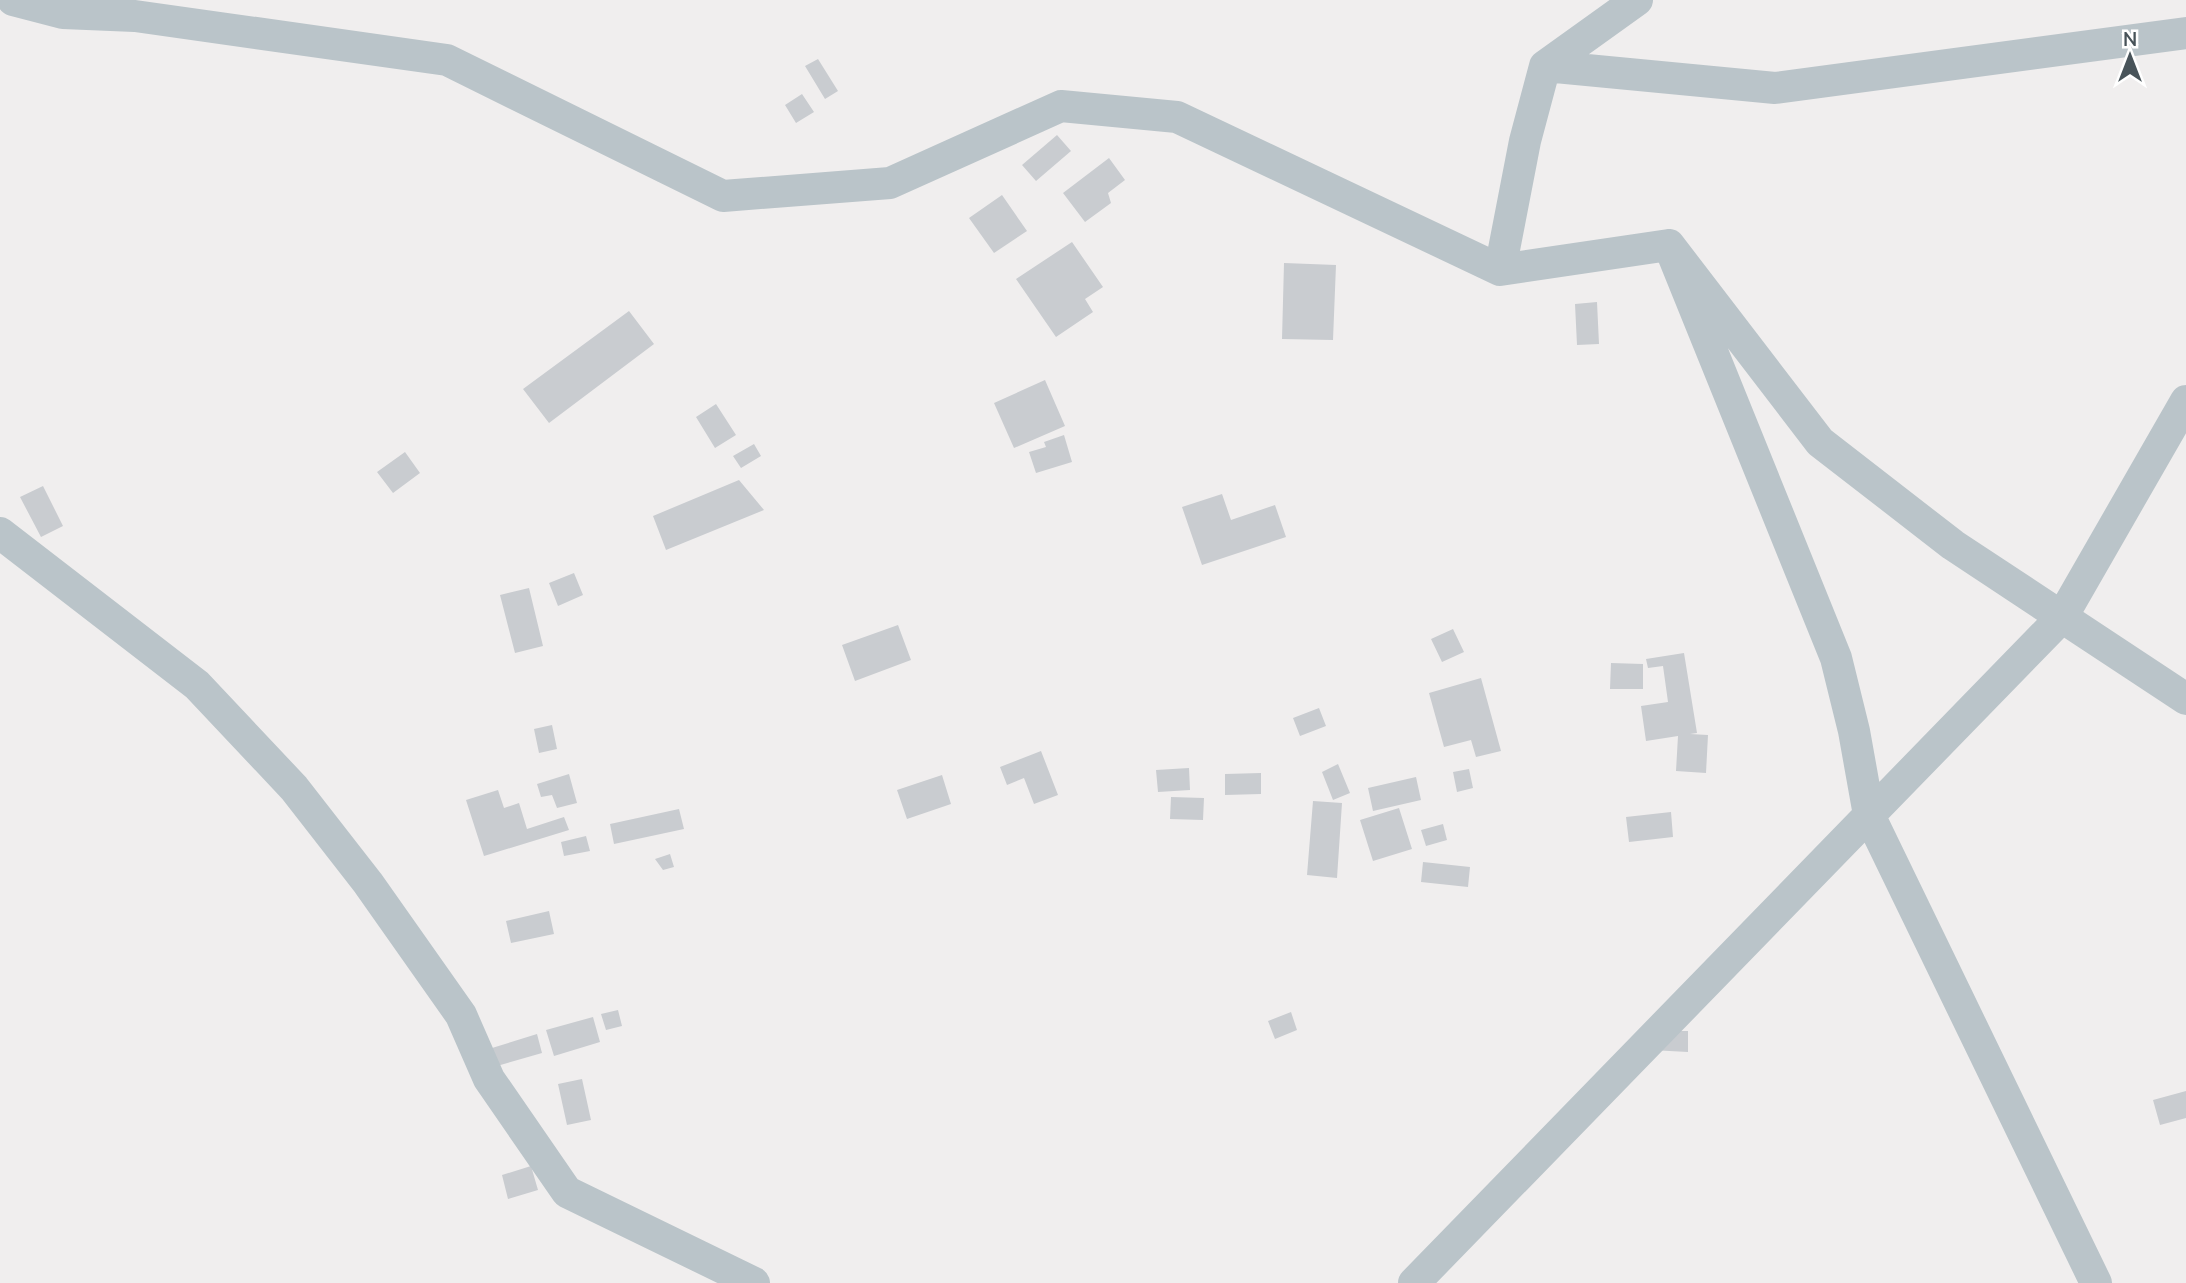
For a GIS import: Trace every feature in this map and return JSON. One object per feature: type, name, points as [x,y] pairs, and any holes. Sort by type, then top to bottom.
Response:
[{"type":"street","points":[[13,0],[63,13],[135,16],[447,60],[723,196],[890,183],[1061,106],[1177,117],[1500,270],[1670,245]]},
{"type":"street","points":[[102,0],[135,16]]},
{"type":"street","points":[[1500,270],[1525,141],[1545,66],[1637,0]]},
{"type":"street","points":[[1545,66],[1775,88],[2186,33]]},
{"type":"street","points":[[1670,245],[1820,442],[1953,545],[2186,699]]},
{"type":"street","points":[[1670,245],[1836,658],[1854,730],[1869,815],[2096,1283]]},
{"type":"street","points":[[1414,1283],[2062,617],[2186,401]]},
{"type":"street","points":[[0,533],[197,685],[294,788],[368,883],[461,1016],[489,1079],[567,1192],[754,1283]]},
{"type":"building","points":[[818,59],[838,91],[825,99],[805,66]]},
{"type":"building","points":[[802,94],[814,112],[796,123],[785,105]]},
{"type":"building","points":[[1057,135],[1071,151],[1036,181],[1022,165]]},
{"type":"building","points":[[1109,158],[1125,180],[1108,193],[1111,203],[1085,222],[1063,193]]},
{"type":"building","points":[[1002,195],[1027,231],[994,253],[969,218]]},
{"type":"building","points":[[1072,242],[1103,287],[1085,299],[1093,312],[1056,337],[1016,279]]},
{"type":"building","points":[[1284,263],[1336,265],[1333,340],[1282,339]]},
{"type":"building","points":[[1597,302],[1599,344],[1577,345],[1575,304]]},
{"type":"building","points":[[629,311],[654,344],[549,423],[523,389]]},
{"type":"building","points":[[1045,380],[1065,426],[1014,448],[994,403]]},
{"type":"building","points":[[716,404],[736,435],[715,448],[696,417]]},
{"type":"building","points":[[1064,435],[1072,462],[1036,473],[1029,452],[1046,447],[1044,442]]},
{"type":"building","points":[[754,444],[761,456],[741,468],[733,456]]},
{"type":"building","points":[[405,452],[420,473],[393,493],[377,472]]},
{"type":"building","points":[[739,480],[764,510],[666,550],[653,516]]},
{"type":"building","points":[[43,486],[63,526],[41,537],[20,497]]},
{"type":"building","points":[[1222,494],[1231,520],[1275,505],[1286,537],[1202,565],[1182,507]]},
{"type":"building","points":[[574,573],[583,595],[558,606],[549,583]]},
{"type":"building","points":[[529,588],[543,646],[515,653],[500,595]]},
{"type":"building","points":[[898,625],[911,660],[855,681],[842,645]]},
{"type":"building","points":[[1453,629],[1464,652],[1442,662],[1431,639]]},
{"type":"building","points":[[1684,653],[1697,733],[1690,734],[1708,735],[1706,773],[1676,771],[1678,736],[1646,741],[1641,706],[1668,702],[1663,666],[1648,668],[1646,659]]},
{"type":"building","points":[[1611,663],[1643,664],[1643,689],[1610,689]]},
{"type":"building","points":[[1481,678],[1501,751],[1476,757],[1471,740],[1444,747],[1429,693]]},
{"type":"building","points":[[1319,708],[1326,726],[1300,736],[1293,718]]},
{"type":"building","points":[[552,725],[557,749],[539,753],[534,729]]},
{"type":"building","points":[[1041,751],[1058,795],[1034,804],[1024,778],[1007,785],[1000,767]]},
{"type":"building","points":[[1338,764],[1350,793],[1333,800],[1322,772]]},
{"type":"building","points":[[1189,768],[1190,790],[1158,792],[1156,770]]},
{"type":"building","points":[[1469,769],[1473,788],[1457,792],[1453,772]]},
{"type":"building","points":[[1261,773],[1261,794],[1225,795],[1225,774]]},
{"type":"building","points":[[569,774],[577,803],[557,808],[552,795],[541,797],[537,784]]},
{"type":"building","points":[[942,775],[951,804],[907,819],[897,790]]},
{"type":"building","points":[[1416,777],[1421,800],[1373,811],[1368,788]]},
{"type":"building","points":[[498,790],[504,808],[519,803],[527,829],[564,817],[569,830],[484,856],[466,800]]},
{"type":"building","points":[[1171,797],[1204,798],[1203,820],[1170,819]]},
{"type":"building","points":[[1313,801],[1342,803],[1337,878],[1307,875]]},
{"type":"building","points":[[1399,808],[1412,849],[1373,861],[1360,820]]},
{"type":"building","points":[[679,809],[684,829],[614,844],[610,824]]},
{"type":"building","points":[[1671,812],[1673,837],[1629,842],[1626,817]]},
{"type":"building","points":[[1443,824],[1447,840],[1426,846],[1421,830]]},
{"type":"building","points":[[586,836],[590,851],[564,856],[561,842]]},
{"type":"building","points":[[670,854],[674,867],[663,870],[655,859]]},
{"type":"building","points":[[1423,862],[1470,867],[1468,887],[1421,882]]},
{"type":"building","points":[[549,911],[554,934],[511,943],[506,921]]},
{"type":"building","points":[[618,1010],[622,1026],[606,1030],[601,1014]]},
{"type":"building","points":[[1291,1012],[1297,1030],[1275,1039],[1268,1021]]},
{"type":"building","points":[[593,1017],[600,1042],[554,1056],[546,1030]]},
{"type":"building","points":[[1662,1031],[1688,1031],[1688,1052],[1651,1050]]},
{"type":"building","points":[[537,1034],[542,1053],[497,1066],[492,1048]]},
{"type":"building","points":[[582,1079],[591,1120],[567,1125],[558,1084]]},
{"type":"building","points":[[2186,1091],[2186,1118],[2160,1125],[2153,1100]]},
{"type":"building","points":[[531,1166],[538,1190],[508,1199],[502,1175]]}]
